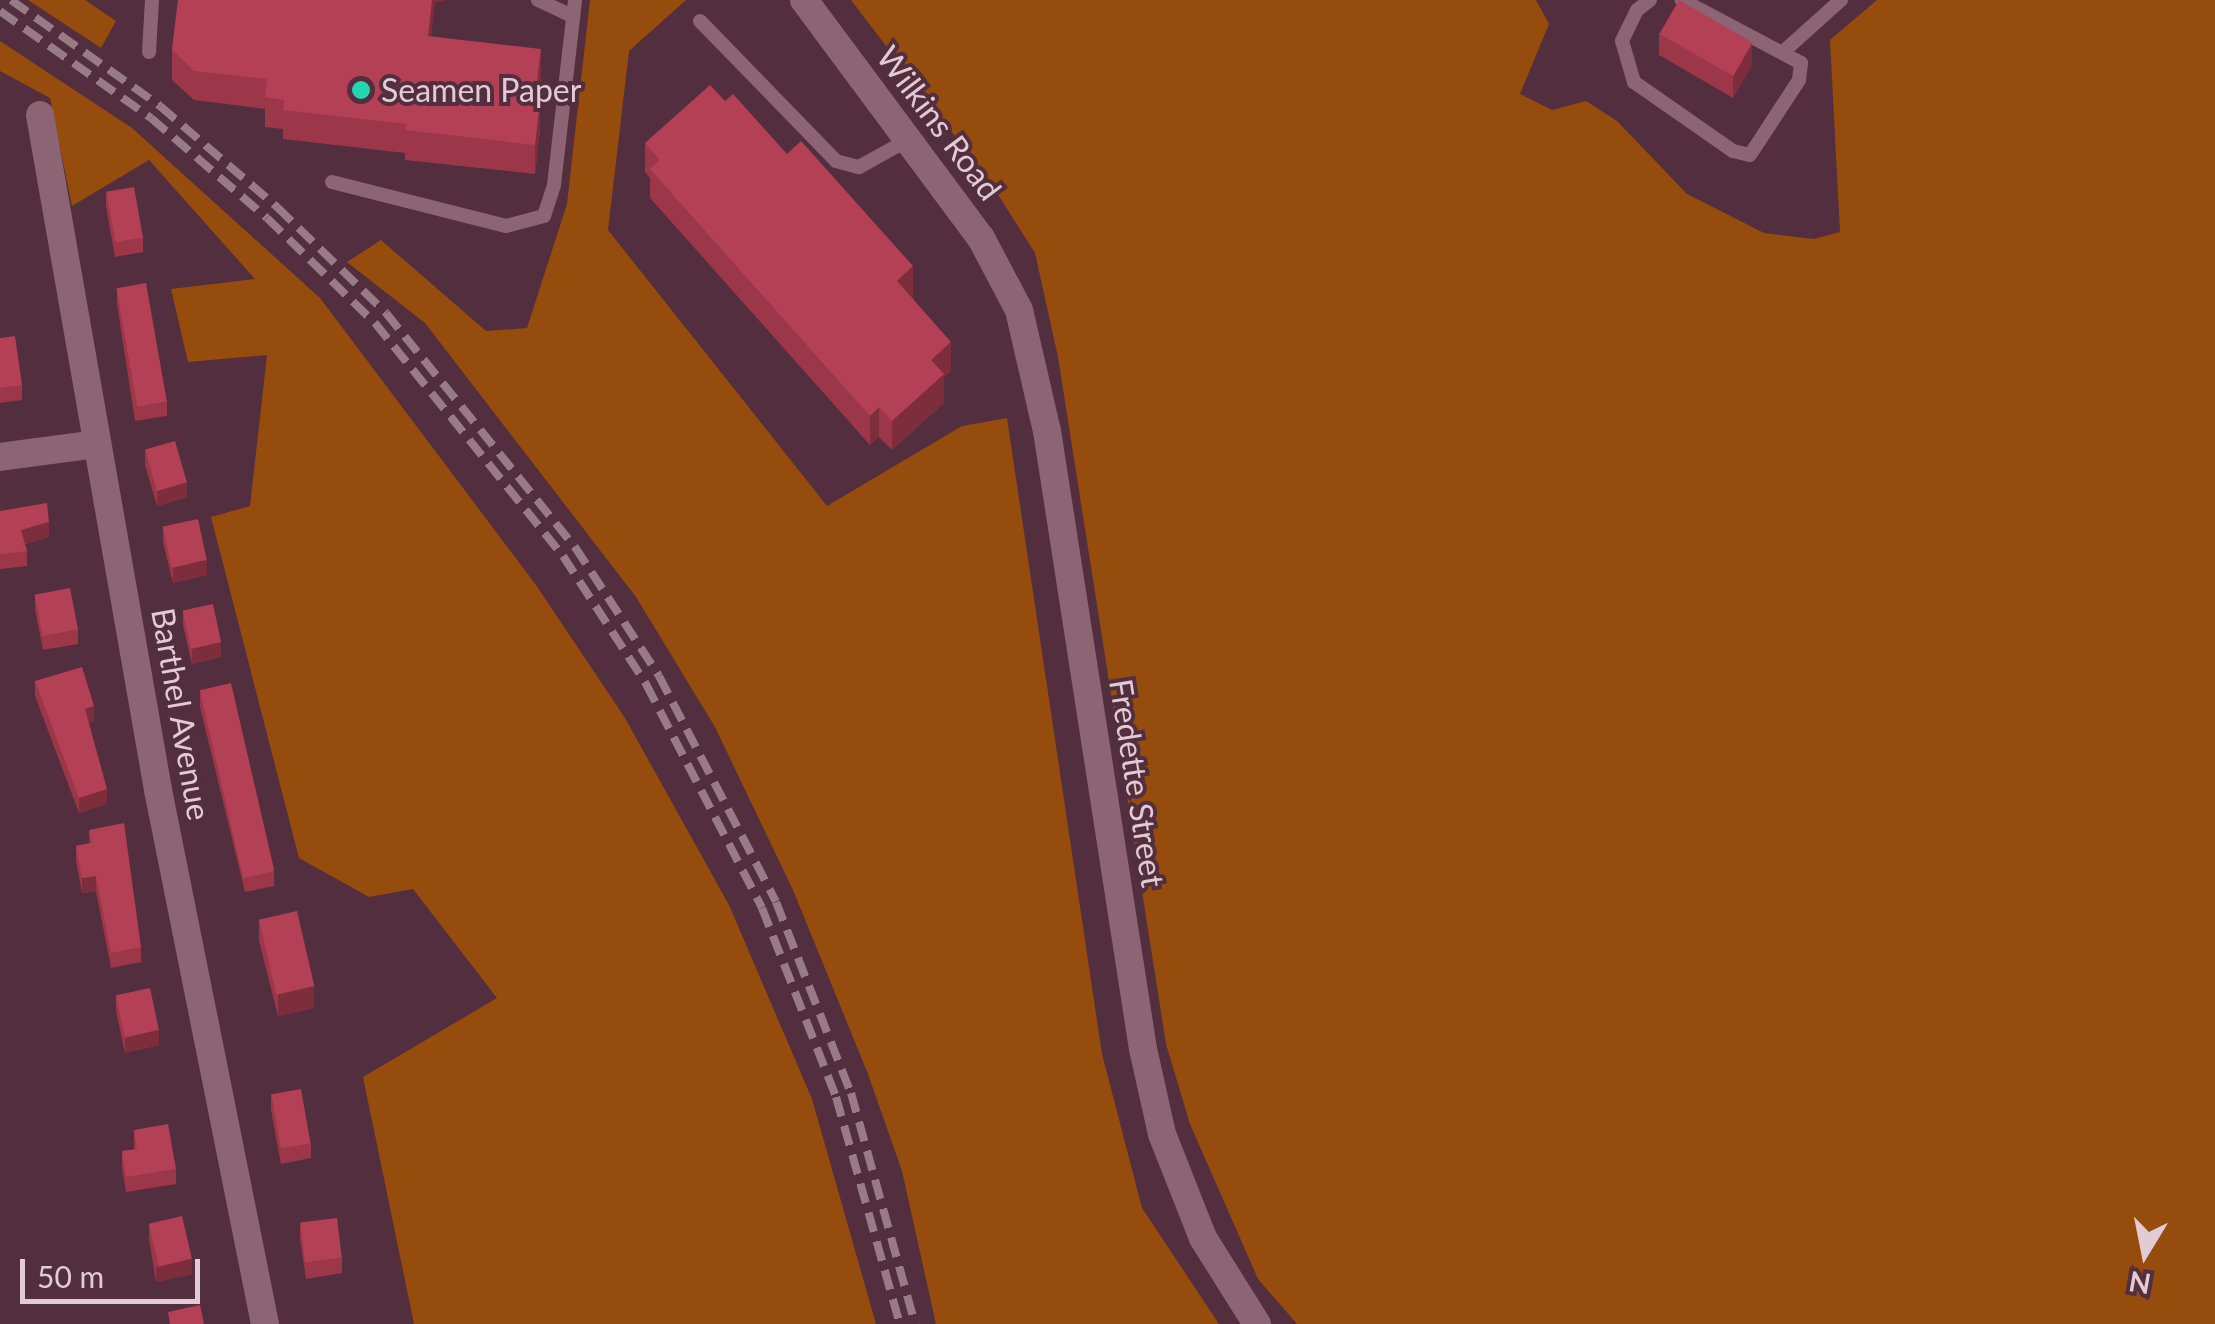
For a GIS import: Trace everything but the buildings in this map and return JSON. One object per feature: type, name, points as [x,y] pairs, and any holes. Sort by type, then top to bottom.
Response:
[{"type":"street","name":"Wilkins Road","points":[[804,0],[982,240]]},
{"type":"street","name":"Barthel Avenue","points":[[40,114],[96,444],[265,1324]]},
{"type":"street","name":"Fredette Street","points":[[982,240],[1012,293],[1036,373],[1143,1050],[1162,1134],[1202,1238],[1257,1324]]},
{"type":"street","points":[[0,458],[96,444]]},
{"type":"lane","points":[[149,52],[152,0]]},
{"type":"lane","points":[[538,0],[573,16]]},
{"type":"lane","points":[[332,182],[506,226],[544,216],[554,185],[575,0]]},
{"type":"lane","points":[[1650,0],[1637,10],[1622,41],[1634,82],[1739,154],[1760,147],[1799,80],[1801,64],[1682,0]]},
{"type":"lane","points":[[1783,52],[1841,0]]},
{"type":"lane","points":[[700,21],[836,161],[858,166],[908,140]]},
{"type":"shaded area","points":[[28,0],[85,0],[116,21],[101,48]]},
{"type":"shaded area","points":[[590,0],[686,0],[629,51],[608,230],[827,506],[962,426],[1007,418],[1102,1054],[1142,1208],[1219,1324],[936,1324],[902,1171],[868,1074],[793,890],[715,727],[636,597],[425,323],[347,262],[381,240],[486,331],[527,328],[567,204]]},
{"type":"shaded area","points":[[851,0],[1536,0],[1549,24],[1520,94],[1552,110],[1586,101],[1617,121],[1687,194],[1764,233],[1814,239],[1840,232],[1830,40],[1877,0],[2215,0],[2215,1324],[1297,1324],[1258,1279],[1190,1124],[1166,1044],[1058,357],[1035,253],[990,182]]},
{"type":"shaded area","points":[[0,41],[132,128],[320,298],[536,585],[625,718],[729,905],[812,1099],[876,1324],[414,1324],[363,1077],[497,998],[413,889],[369,897],[299,858],[211,517],[250,506],[267,355],[188,362],[171,289],[255,279],[149,160],[72,206],[50,98],[0,71]]},
{"type":"railway","points":[[11,0],[160,106],[277,207],[386,313],[575,547],[659,676],[776,902],[851,1093],[915,1324]]},
{"type":"railway","points":[[0,11],[151,118],[267,218],[375,323],[563,556],[646,684],[762,908],[836,1097],[900,1324]]},
{"type":"place","name":"Seamen Paper","points":[[361,90]]}]
